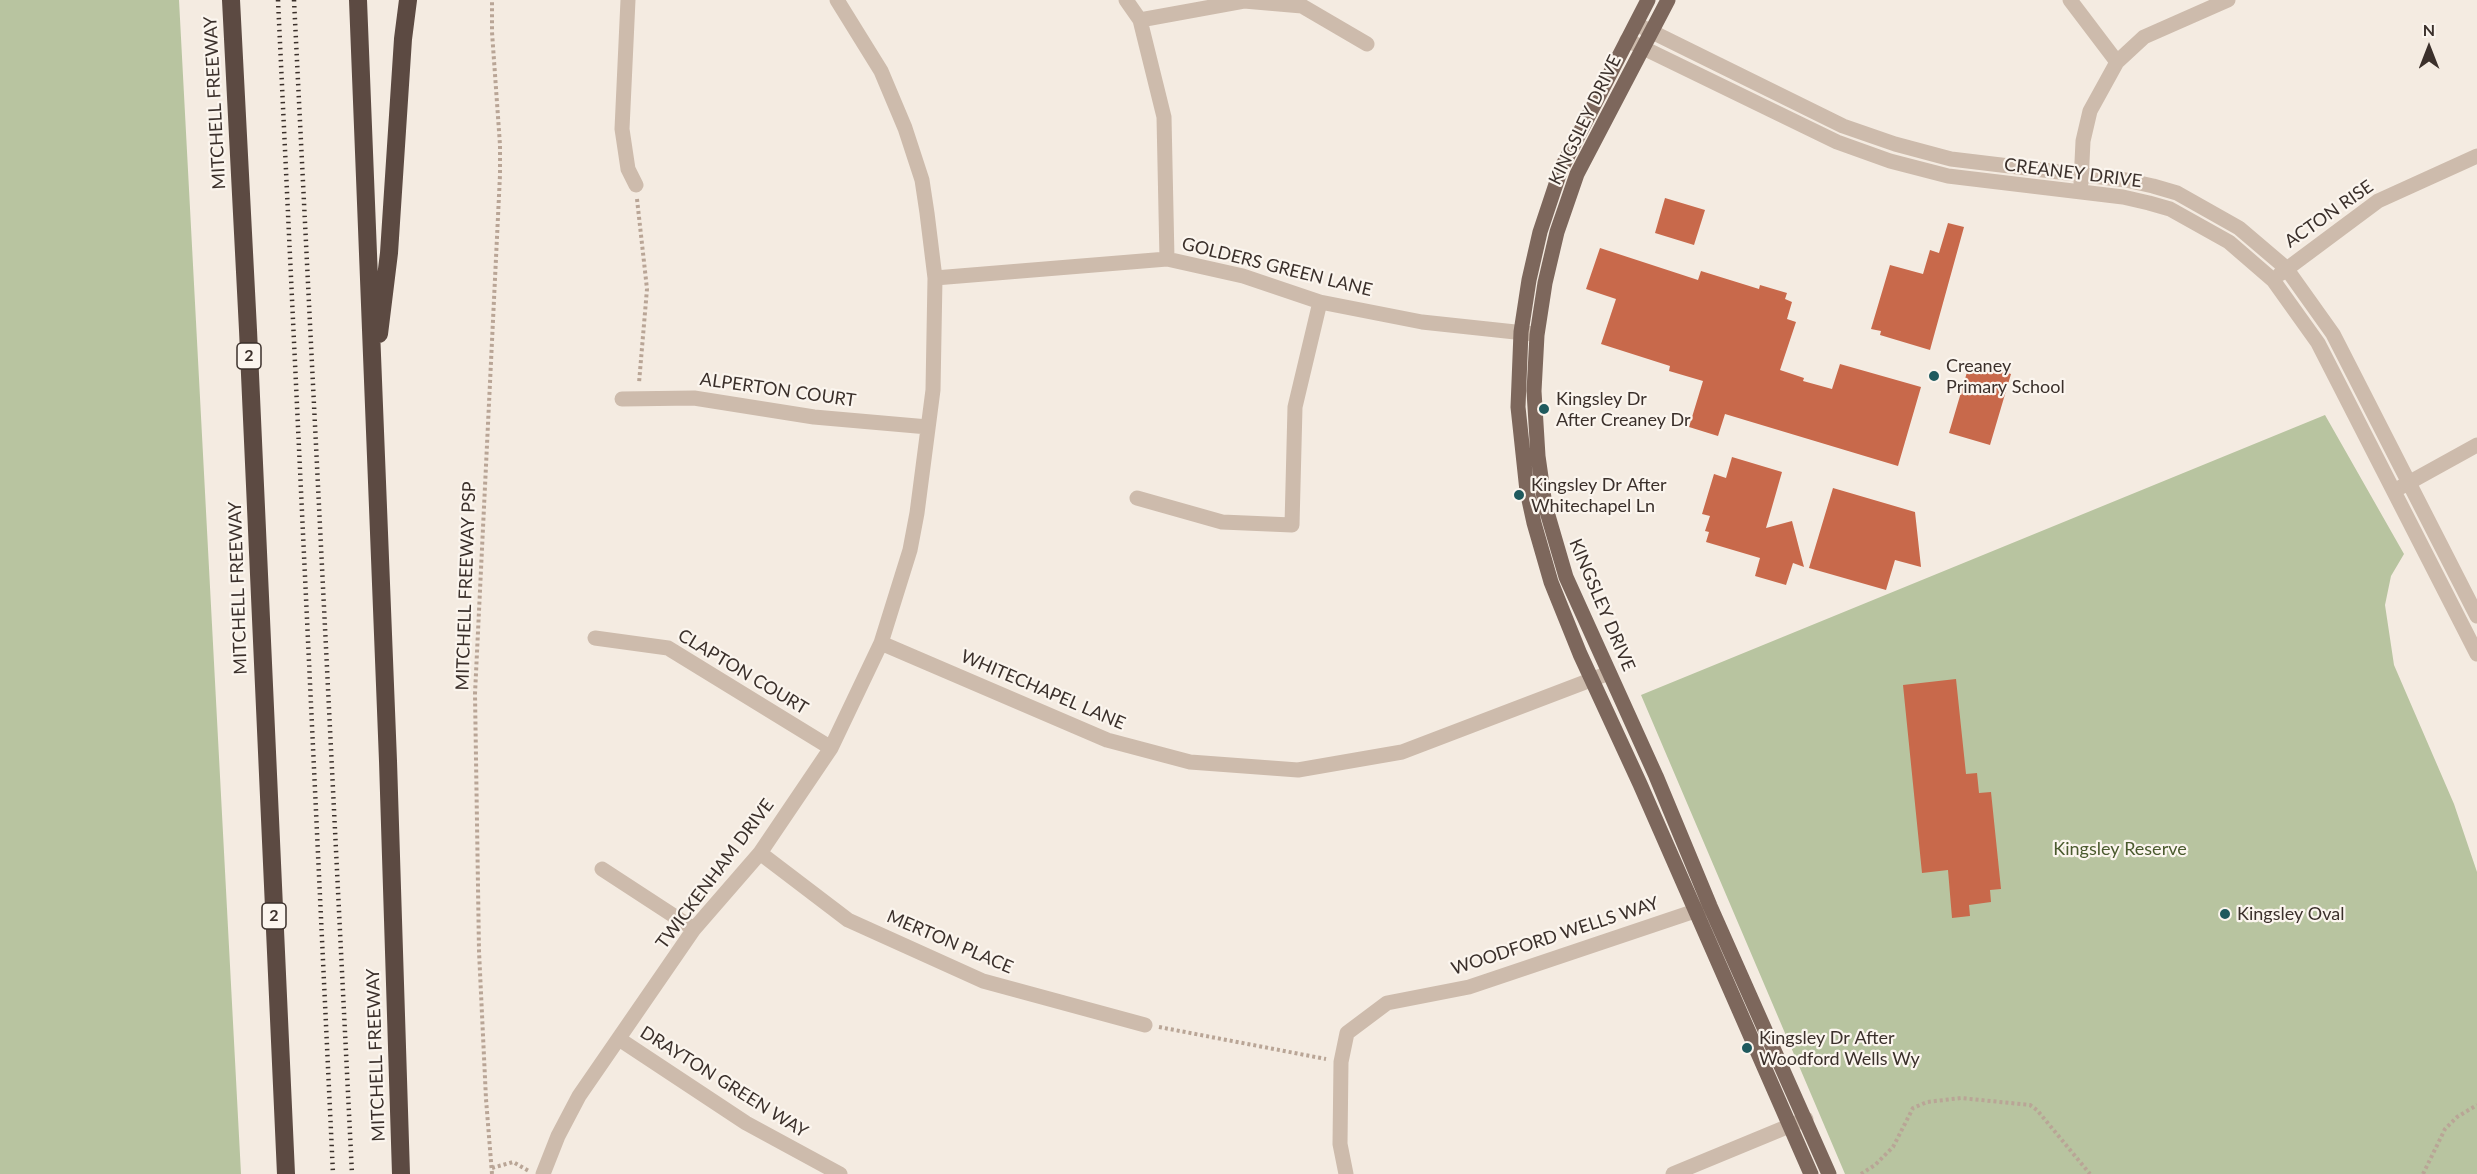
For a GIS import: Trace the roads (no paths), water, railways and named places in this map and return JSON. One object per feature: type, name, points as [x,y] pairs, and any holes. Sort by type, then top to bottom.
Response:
[{"type":"highway","points":[[225,0],[234,55]]},
{"type":"highway","name":"MITCHELL FREEWAY","points":[[231,0],[286,1174]]},
{"type":"highway","name":"MITCHELL FREEWAY","points":[[357,0],[388,761],[401,1174]]},
{"type":"highway","points":[[372,389],[389,253],[403,39],[408,0]]},
{"type":"main road","name":"KINGSLEY DRIVE","points":[[1648,0],[1561,169],[1533,261],[1521,332],[1518,406],[1527,491],[1551,582],[1592,680],[1811,1174]]},
{"type":"main road","name":"KINGSLEY DRIVE","points":[[1668,0],[1604,118],[1577,174],[1557,232],[1545,283],[1537,335],[1535,428],[1545,505],[1566,577],[1661,787],[1710,906],[1829,1174]]},
{"type":"street","points":[[628,0],[622,129],[628,169],[636,185]]},
{"type":"street","name":"TWICKENHAM DRIVE","points":[[543,1174],[571,1109],[694,930],[760,854],[831,747],[881,643],[910,550],[933,390],[935,278],[922,180],[914,152],[881,71],[837,0]]},
{"type":"street","points":[[1126,0],[1140,20],[1164,117],[1167,260]]},
{"type":"street","points":[[2070,0],[2117,62]]},
{"type":"street","points":[[2080,192],[2083,141],[2090,111],[2117,62],[2144,37],[2228,0]]},
{"type":"street","points":[[1140,20],[1244,1],[1302,6],[1367,44]]},
{"type":"street","name":"CREANEY DRIVE","points":[[1636,24],[1843,126],[1895,144],[1951,159],[2126,180],[2177,193],[2239,228],[2286,268],[2333,334],[2477,616]]},
{"type":"street","name":"CREANEY DRIVE","points":[[1627,39],[1837,142],[1890,161],[1948,176],[2123,197],[2170,209],[2229,242],[2273,280],[2318,343],[2477,654]]},
{"type":"street","name":"ACTON RISE","points":[[2273,280],[2378,201],[2477,156]]},
{"type":"street","name":"GOLDERS GREEN LANE","points":[[935,278],[1167,260],[1243,276],[1320,302],[1422,322],[1537,335]]},
{"type":"street","points":[[1137,498],[1222,522],[1292,525],[1295,407],[1320,302]]},
{"type":"street","name":"ALPERTON COURT","points":[[630,399],[694,398],[814,417],[928,427]]},
{"type":"street","points":[[2394,491],[2477,445]]},
{"type":"street","name":"CLAPTON COURT","points":[[595,639],[668,648],[831,747]]},
{"type":"street","name":"WHITECHAPEL LANE","points":[[881,643],[1107,740],[1190,762],[1298,770],[1402,752],[1609,673]]},
{"type":"street","name":"MERTON PLACE","points":[[760,854],[848,920],[983,981],[1145,1025]]},
{"type":"street","points":[[602,868],[694,930]]},
{"type":"street","name":"WOODFORD WELLS WAY","points":[[1346,1174],[1340,1144],[1341,1062],[1347,1033],[1387,1003],[1469,987],[1710,906]]},
{"type":"street","name":"DRAYTON GREEN WAY","points":[[619,1038],[746,1123],[840,1174]]},
{"type":"street","points":[[1673,1174],[1806,1119]]},
{"type":"railway","points":[[278,0],[333,1174]]},
{"type":"railway","points":[[294,0],[352,1174]]},
{"type":"place","name":"Creaney Primary School","points":[[1934,376]]},
{"type":"place","name":"Kingsley Dr After Creaney Dr","points":[[1544,409]]},
{"type":"place","name":"Kingsley Dr After Whitechapel Ln","points":[[1519,495]]},
{"type":"place","name":"Kingsley Oval","points":[[2225,914]]},
{"type":"place","name":"Kingsley Dr After Woodford Wells Wy","points":[[1747,1048]]},
{"type":"park label","name":"Kingsley Reserve","points":[[2120,849]]}]
